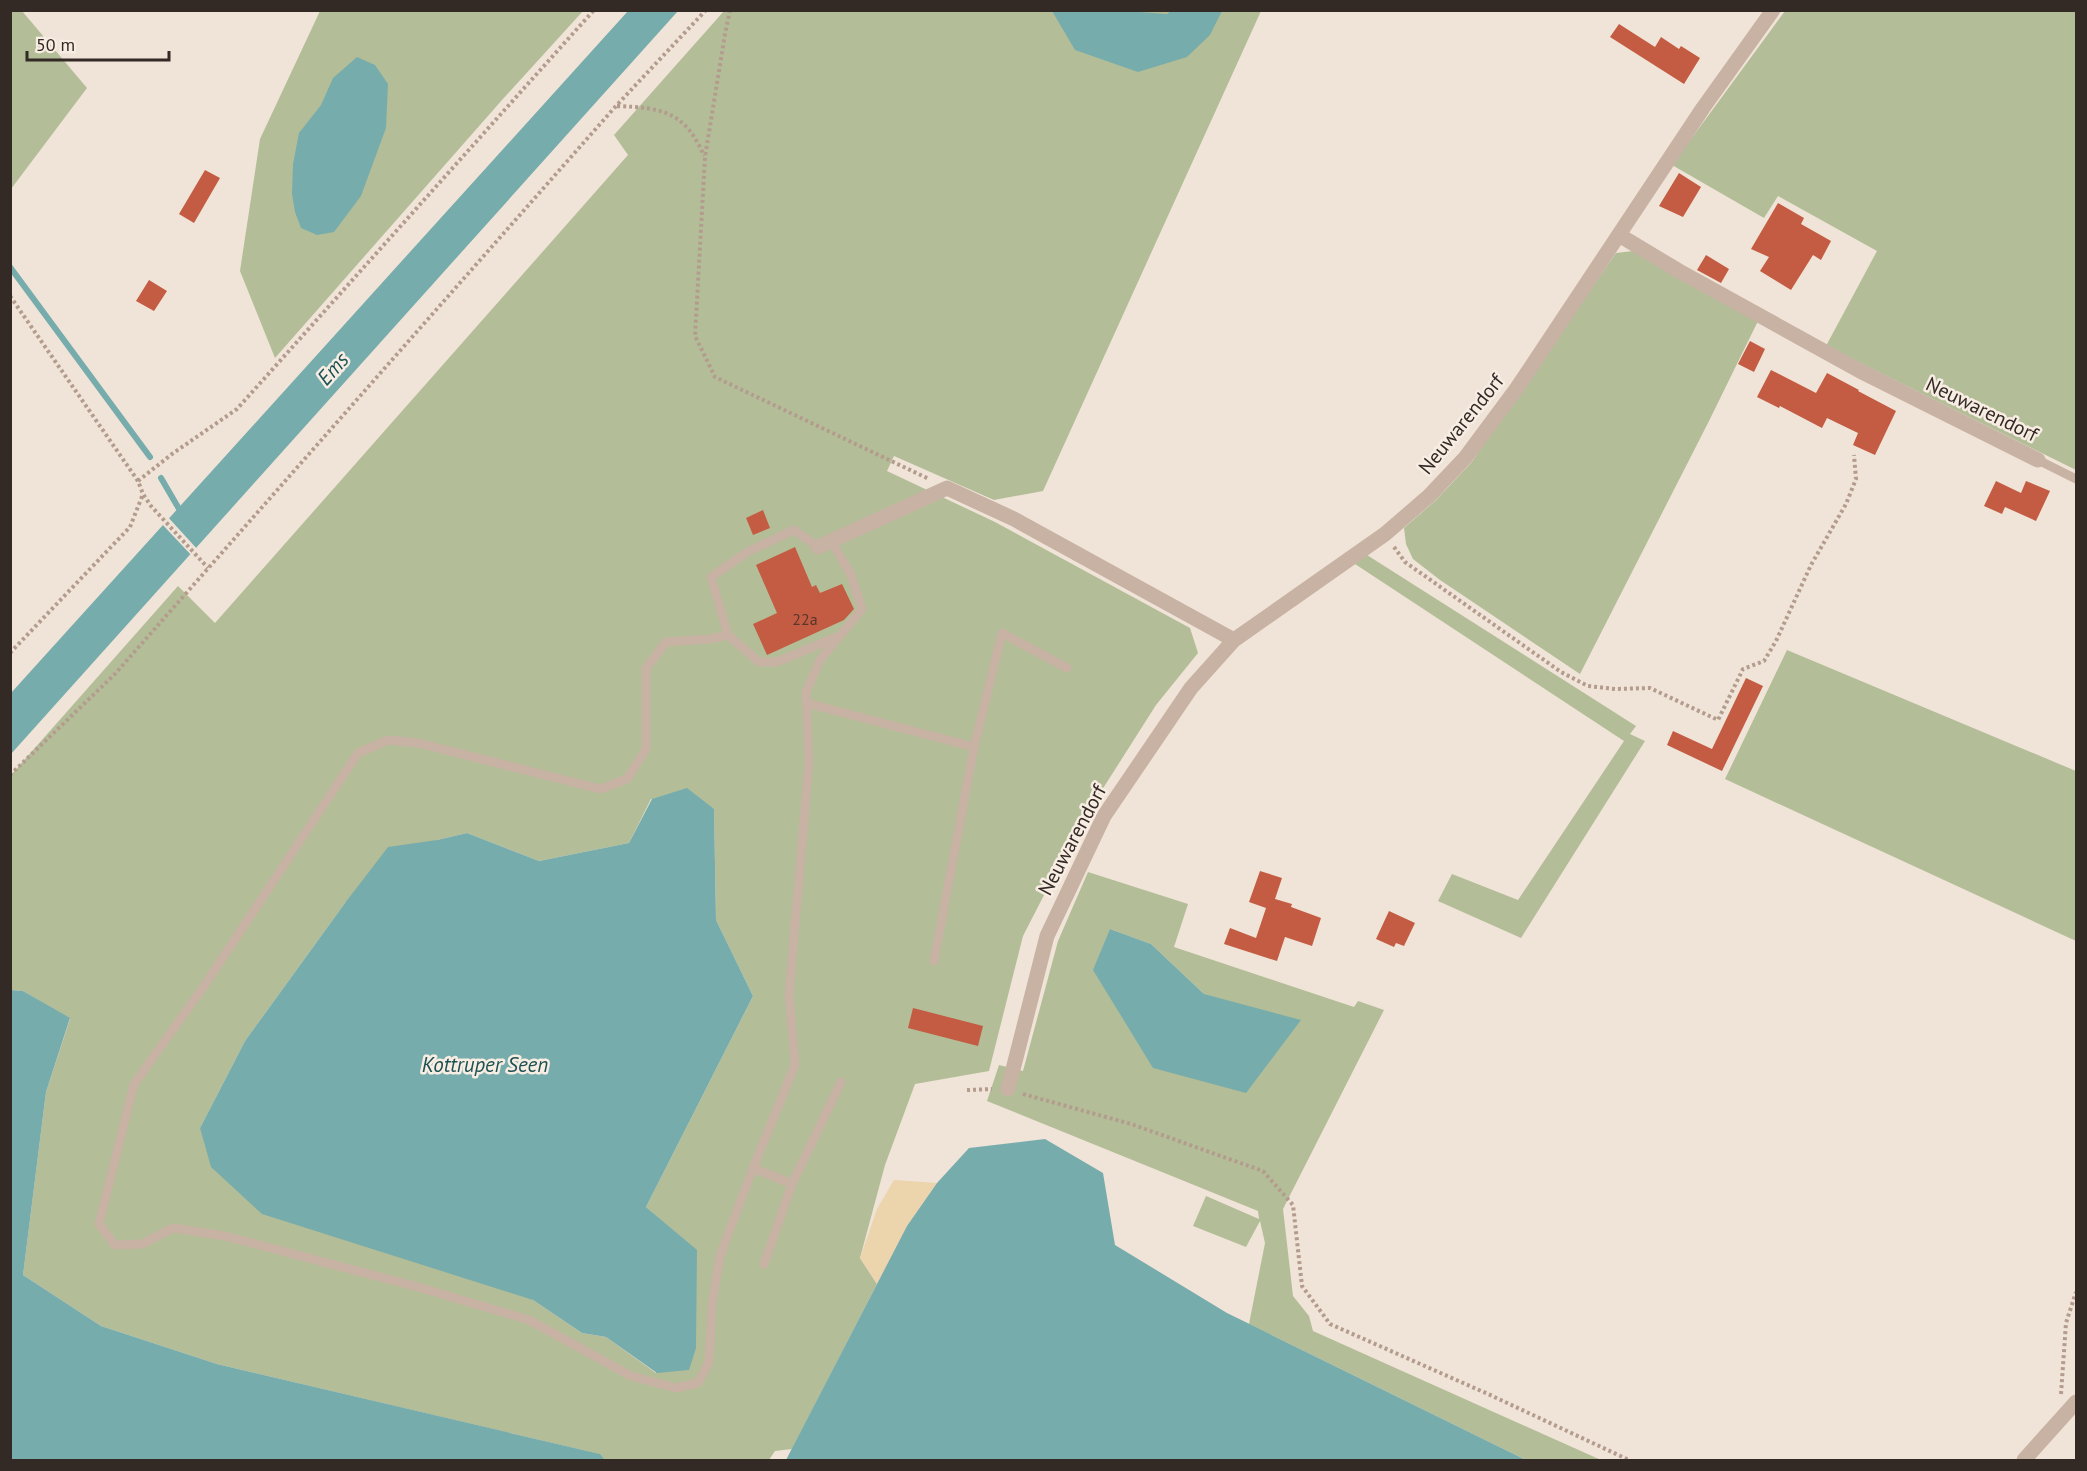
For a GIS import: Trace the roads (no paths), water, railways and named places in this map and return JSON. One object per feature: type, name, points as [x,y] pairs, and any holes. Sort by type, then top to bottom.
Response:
[{"type":"street","name":"Neuwarendorf","points":[[1008,1089],[1047,936],[1104,816],[1191,688],[1234,640],[1385,534],[1429,496],[1465,458],[1517,388],[1703,108],[1773,10]]},
{"type":"street","name":"Neuwarendorf","points":[[1619,235],[1679,271],[1860,371],[2038,460]]},
{"type":"street","points":[[824,543],[947,488],[1020,522],[1234,640]]},
{"type":"street","points":[[2025,1460],[2076,1402]]},
{"type":"lane","name":"Neuwarendorf","points":[[2038,460],[2076,478]]},
{"type":"lane","points":[[728,635],[710,639],[666,642],[646,668],[646,749],[627,779],[600,789],[418,742],[388,740],[358,753],[204,986],[134,1084],[99,1224],[115,1245],[142,1244],[173,1228],[225,1236],[418,1287],[529,1320],[631,1376],[676,1388],[698,1383],[709,1362],[712,1304],[720,1256],[795,1065],[789,994],[809,762],[806,692],[820,660],[862,609],[851,575],[824,543],[794,530],[749,551],[711,577],[728,635],[759,662],[777,662],[839,636]]},
{"type":"lane","points":[[934,962],[974,747],[1002,633],[1067,668]]},
{"type":"lane","points":[[806,703],[974,747]]},
{"type":"lane","points":[[764,1264],[792,1185],[841,1082]]},
{"type":"lane","points":[[753,1168],[792,1185]]},
{"type":"water","name":"Ems","points":[[628,11],[678,11],[11,754],[11,693]]},
{"type":"water","points":[[1052,11],[1125,11],[1167,14],[1171,11],[1222,11],[1210,35],[1187,57],[1138,72],[1075,50]]},
{"type":"water","points":[[357,57],[375,65],[388,84],[386,128],[361,196],[334,232],[317,235],[301,228],[295,212],[292,194],[293,164],[299,133],[321,105],[333,78]]},
{"type":"water","name":"Kottruper Seen","points":[[687,788],[714,809],[716,920],[753,996],[646,1207],[697,1250],[696,1348],[689,1370],[657,1373],[606,1337],[582,1333],[533,1300],[262,1214],[211,1167],[200,1128],[245,1041],[388,847],[467,833],[539,861],[629,843],[652,799]]},
{"type":"water","points":[[1110,929],[1151,944],[1204,994],[1301,1020],[1246,1093],[1153,1068],[1093,970]]},
{"type":"water","points":[[11,990],[23,991],[70,1018],[46,1092],[23,1275],[101,1326],[217,1364],[600,1454],[605,1460],[11,1460]]},
{"type":"water","points":[[1045,1139],[1103,1173],[1115,1245],[1227,1313],[1526,1460],[786,1460],[907,1226],[937,1183],[969,1148]]},
{"type":"waterway","points":[[10,267],[150,457]]},
{"type":"waterway","points":[[161,478],[182,514]]}]
